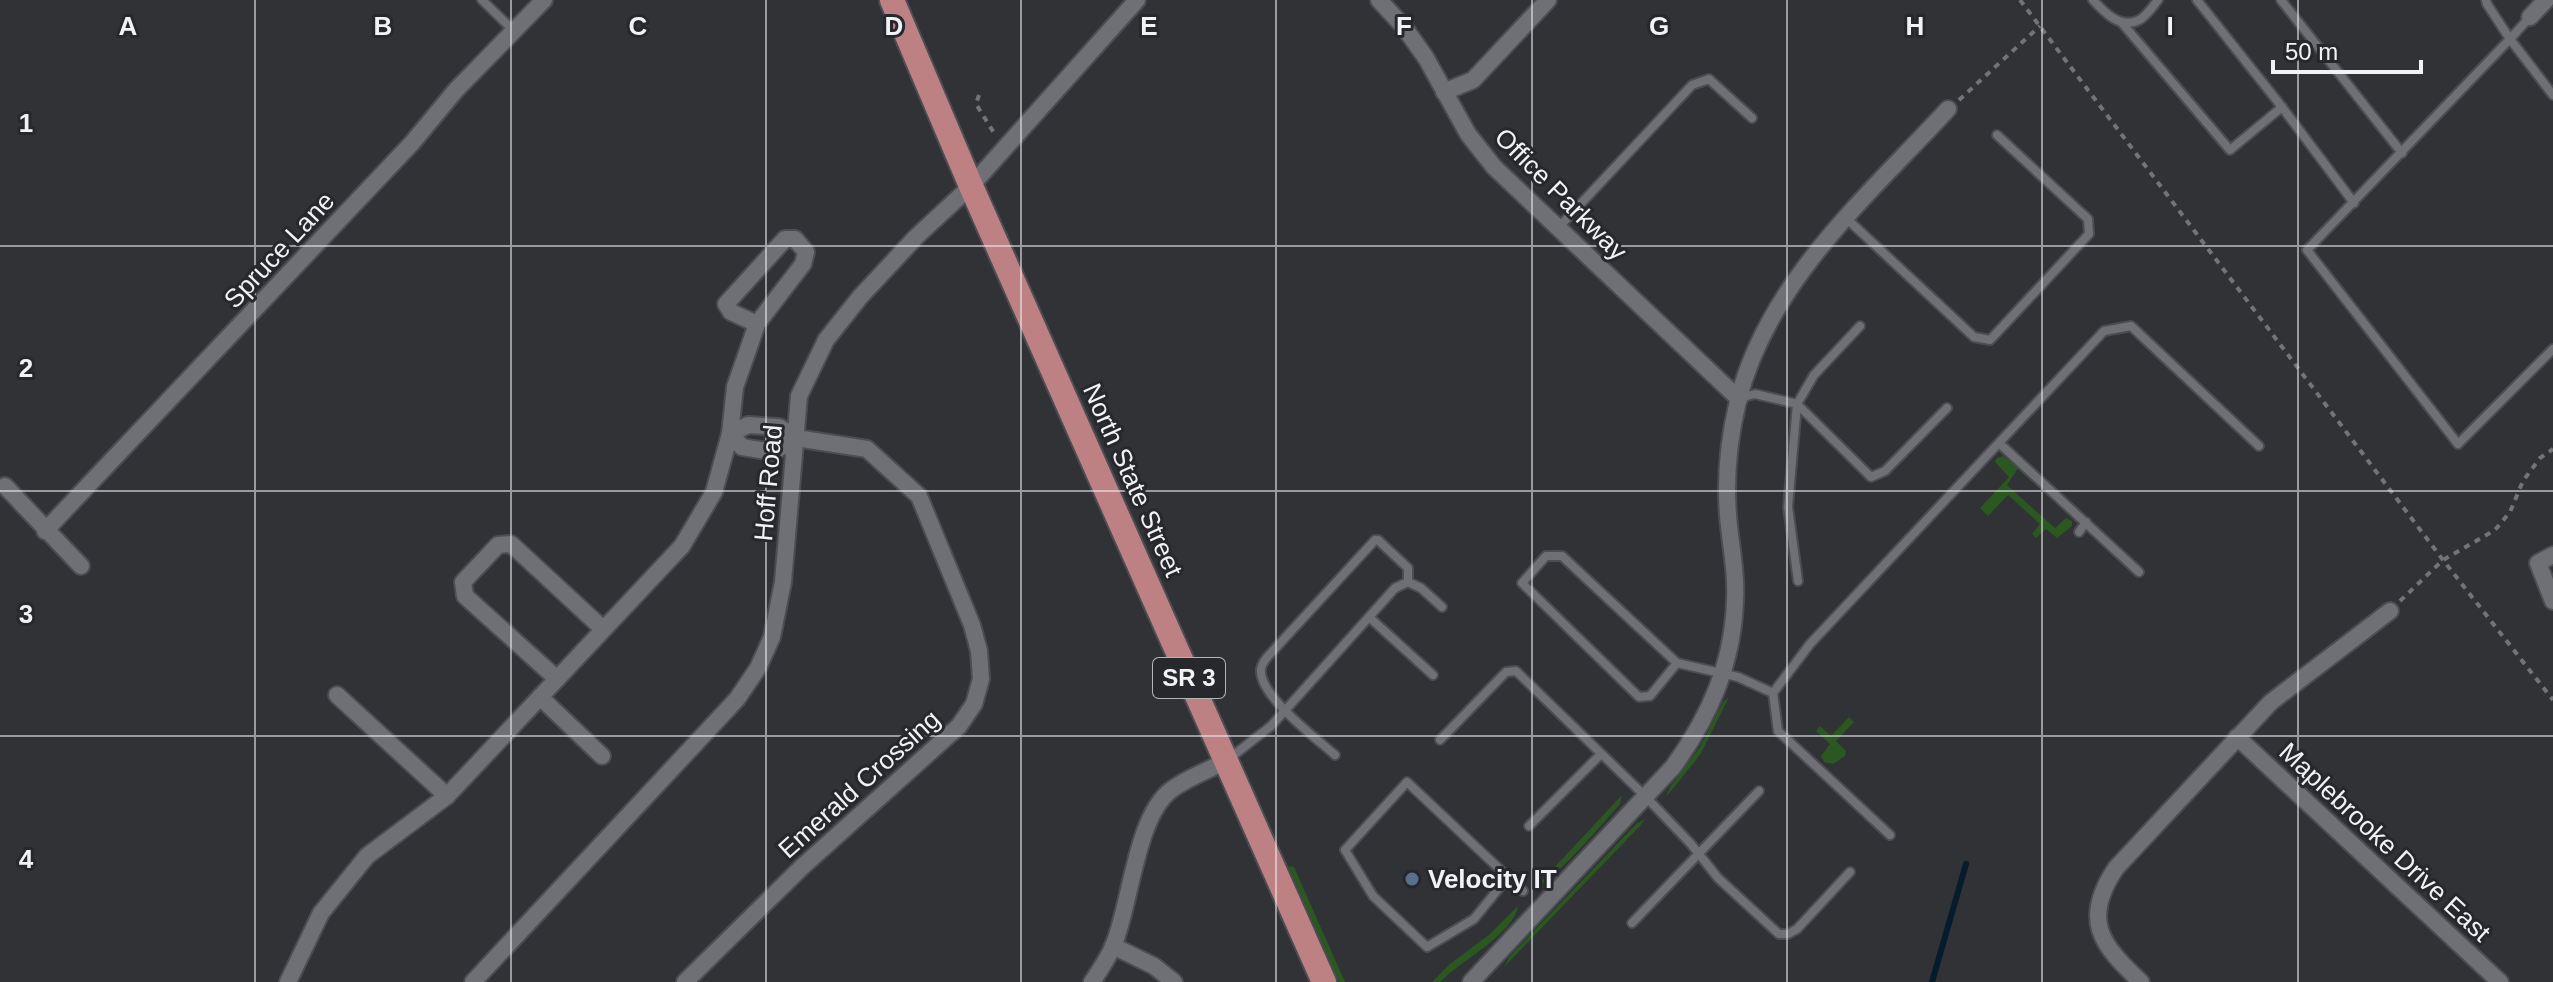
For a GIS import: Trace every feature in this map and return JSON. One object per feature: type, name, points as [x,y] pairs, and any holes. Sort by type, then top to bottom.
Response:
[{"type":"main road","name":"North State Street","points":[[892,0],[971,186],[1324,982]]},
{"type":"street","name":"Spruce Lane","points":[[45,531],[308,255],[412,143],[456,90],[544,0]]},
{"type":"street","name":"Hoff Road","points":[[473,982],[737,699],[758,668],[772,637],[783,582],[799,396],[826,340],[860,297],[916,237],[971,186],[1137,0]]},
{"type":"street","name":"Office Parkway","points":[[1379,0],[1419,48],[1468,134],[1494,167],[1739,399]]},
{"type":"street","points":[[1444,92],[1473,80],[1548,0]]},
{"type":"street","points":[[2530,17],[2546,0]]},
{"type":"street","points":[[1471,982],[1489,971],[1536,903],[1646,797],[1696,737],[1715,698],[1731,642],[1735,608],[1728,471],[1739,399],[1751,360],[1772,314],[1797,277],[1948,109]]},
{"type":"street","points":[[288,982],[321,913],[367,856],[447,796],[682,546],[714,492],[730,434],[735,387],[757,324],[803,264],[806,252],[795,239],[785,239],[726,304],[731,312],[757,324]]},
{"type":"street","name":"Emerald Crossing","points":[[685,982],[802,867],[959,726],[974,704],[981,679],[979,651],[972,625],[919,496],[867,449],[796,438],[779,427],[748,425],[730,434]]},
{"type":"street","points":[[730,434],[742,447],[773,452],[796,438]]},
{"type":"street","points":[[9,491],[81,566]]},
{"type":"street","points":[[557,679],[465,596],[463,582],[498,545],[511,544],[603,629]]},
{"type":"street","points":[[2546,559],[2553,601]]},
{"type":"street","points":[[2141,982],[2112,956],[2104,942],[2099,922],[2101,894],[2116,868],[2271,702],[2390,611]]},
{"type":"street","points":[[337,695],[447,796]]},
{"type":"street","points":[[540,697],[602,756]]},
{"type":"street","name":"Maplebrooke Drive East","points":[[2237,737],[2500,982]]},
{"type":"street","points":[[1092,982],[1113,946],[1130,893],[1140,843],[1151,816],[1170,790],[1226,761]]},
{"type":"street","points":[[1113,946],[1154,966],[1174,982]]},
{"type":"lane","points":[[482,0],[514,31]]},
{"type":"lane","points":[[2093,0],[2105,14],[2122,23],[2230,150],[2282,107]]},
{"type":"lane","points":[[2122,23],[2140,20],[2158,0]]},
{"type":"lane","points":[[2197,0],[2354,203]]},
{"type":"lane","points":[[2281,0],[2402,153]]},
{"type":"lane","points":[[2486,0],[2510,39],[2553,95]]},
{"type":"lane","points":[[2530,17],[2307,250],[2458,444],[2553,349]]},
{"type":"lane","points":[[1558,229],[1692,85],[1709,79],[1752,118]]},
{"type":"lane","points":[[1847,219],[1974,337],[1990,340],[2089,234],[2088,219],[1997,135]]},
{"type":"lane","points":[[1798,581],[1788,507],[1797,404],[1814,375],[1860,326]]},
{"type":"lane","points":[[1890,835],[1778,731],[1773,693],[1810,644],[2104,331],[2131,326],[2259,446]]},
{"type":"lane","points":[[1739,399],[1755,394],[1797,404],[1871,477],[1885,471],[1947,408]]},
{"type":"lane","points":[[1999,443],[2139,572]]},
{"type":"lane","points":[[2079,532],[2086,522]]},
{"type":"lane","points":[[1335,755],[1276,702],[1261,673],[1264,660],[1375,540],[1408,568],[1408,582]]},
{"type":"lane","points":[[1677,663],[1650,696],[1639,697],[1522,583],[1546,556],[1562,556],[1677,663],[1738,677],[1773,693]]},
{"type":"lane","points":[[1226,761],[1271,726],[1395,588],[1408,582],[1421,588],[1442,607]]},
{"type":"lane","points":[[1369,617],[1433,675]]},
{"type":"lane","points":[[1440,740],[1511,670],[1520,674],[1646,797],[1718,878],[1779,934],[1788,934],[1797,929],[1850,872]]},
{"type":"lane","points":[[1529,826],[1601,754]]},
{"type":"lane","points":[[1508,877],[1474,919],[1427,947],[1373,896],[1345,850],[1407,782],[1523,891]]},
{"type":"lane","points":[[1632,923],[1759,791]]},
{"type":"path","points":[[2020,0],[2443,560],[2553,700]]},
{"type":"path","points":[[1948,109],[2040,26]]},
{"type":"path","points":[[979,95],[976,104],[1003,149]]},
{"type":"path","points":[[2390,611],[2443,560],[2495,530],[2510,512],[2523,481],[2540,458],[2553,449]]},
{"type":"green space","points":[[2003,456],[2018,468],[2007,485],[2055,528],[2066,518],[2072,521],[2072,526],[2057,538],[2046,529],[2036,538],[2032,534],[2040,524],[2008,495],[1988,516],[1980,508],[2009,477],[1995,462]]},
{"type":"green space","points":[[1729,697],[1700,755],[1666,797],[1700,747],[1723,702]]},
{"type":"green space","points":[[1849,717],[1854,722],[1836,741],[1846,751],[1845,756],[1833,764],[1824,762],[1821,756],[1830,744],[1816,731],[1820,726],[1831,736]]},
{"type":"green space","points":[[1622,795],[1620,804],[1579,849],[1555,874],[1538,885]]},
{"type":"green space","points":[[1645,819],[1505,966],[1509,957],[1636,824]]},
{"type":"green space","points":[[1288,866],[1294,867],[1345,982],[1339,982]]},
{"type":"green space","points":[[1518,906],[1515,916],[1497,937],[1440,982],[1432,982],[1490,934]]},
{"type":"waterway","points":[[1932,982],[1966,864]]},
{"type":"place","name":"Velocity IT","points":[[1412,879]]}]
